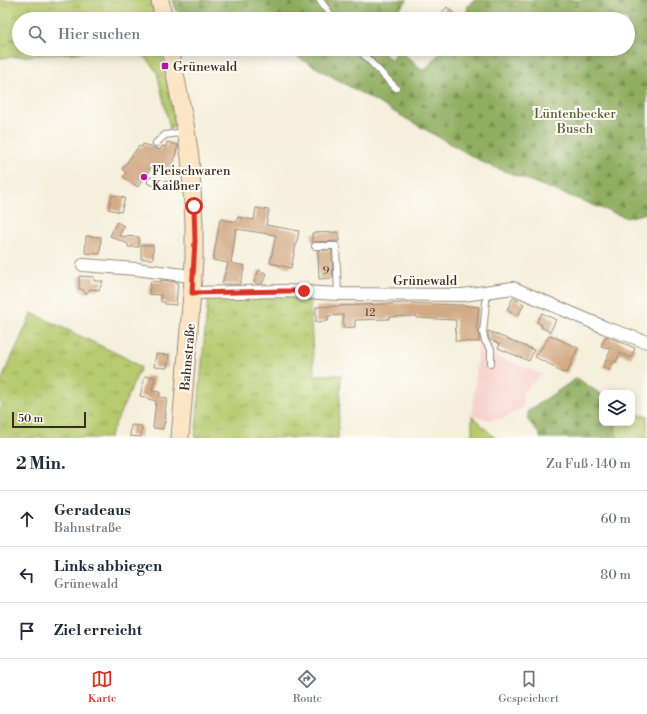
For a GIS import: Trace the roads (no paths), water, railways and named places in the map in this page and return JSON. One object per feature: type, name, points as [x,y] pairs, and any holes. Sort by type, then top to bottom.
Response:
[{"type":"main road","points":[[160,0],[163,12]]},
{"type":"main road","name":"Bahnstraße","points":[[171,56],[190,157],[195,241],[180,438]]},
{"type":"street","points":[[83,264],[193,276]]},
{"type":"street","name":"Grünewald","points":[[192,293],[286,291],[338,294],[463,295],[513,288],[606,328],[647,342]]},
{"type":"lane","points":[[320,0],[329,12]]},
{"type":"lane","points":[[365,56],[396,88]]},
{"type":"lane","points":[[156,144],[165,135],[186,131]]},
{"type":"lane","points":[[151,181],[193,191]]},
{"type":"lane","points":[[315,246],[336,246],[338,294]]},
{"type":"lane","points":[[488,291],[483,333],[485,341],[491,349],[491,363]]},
{"type":"place","name":"Grünewald","points":[[165,66]]},
{"type":"place","name":"Fleischwaren Kaißner","points":[[144,177]]},
{"type":"park label","name":"Lüntenbecker Busch","points":[[575,120]]}]
